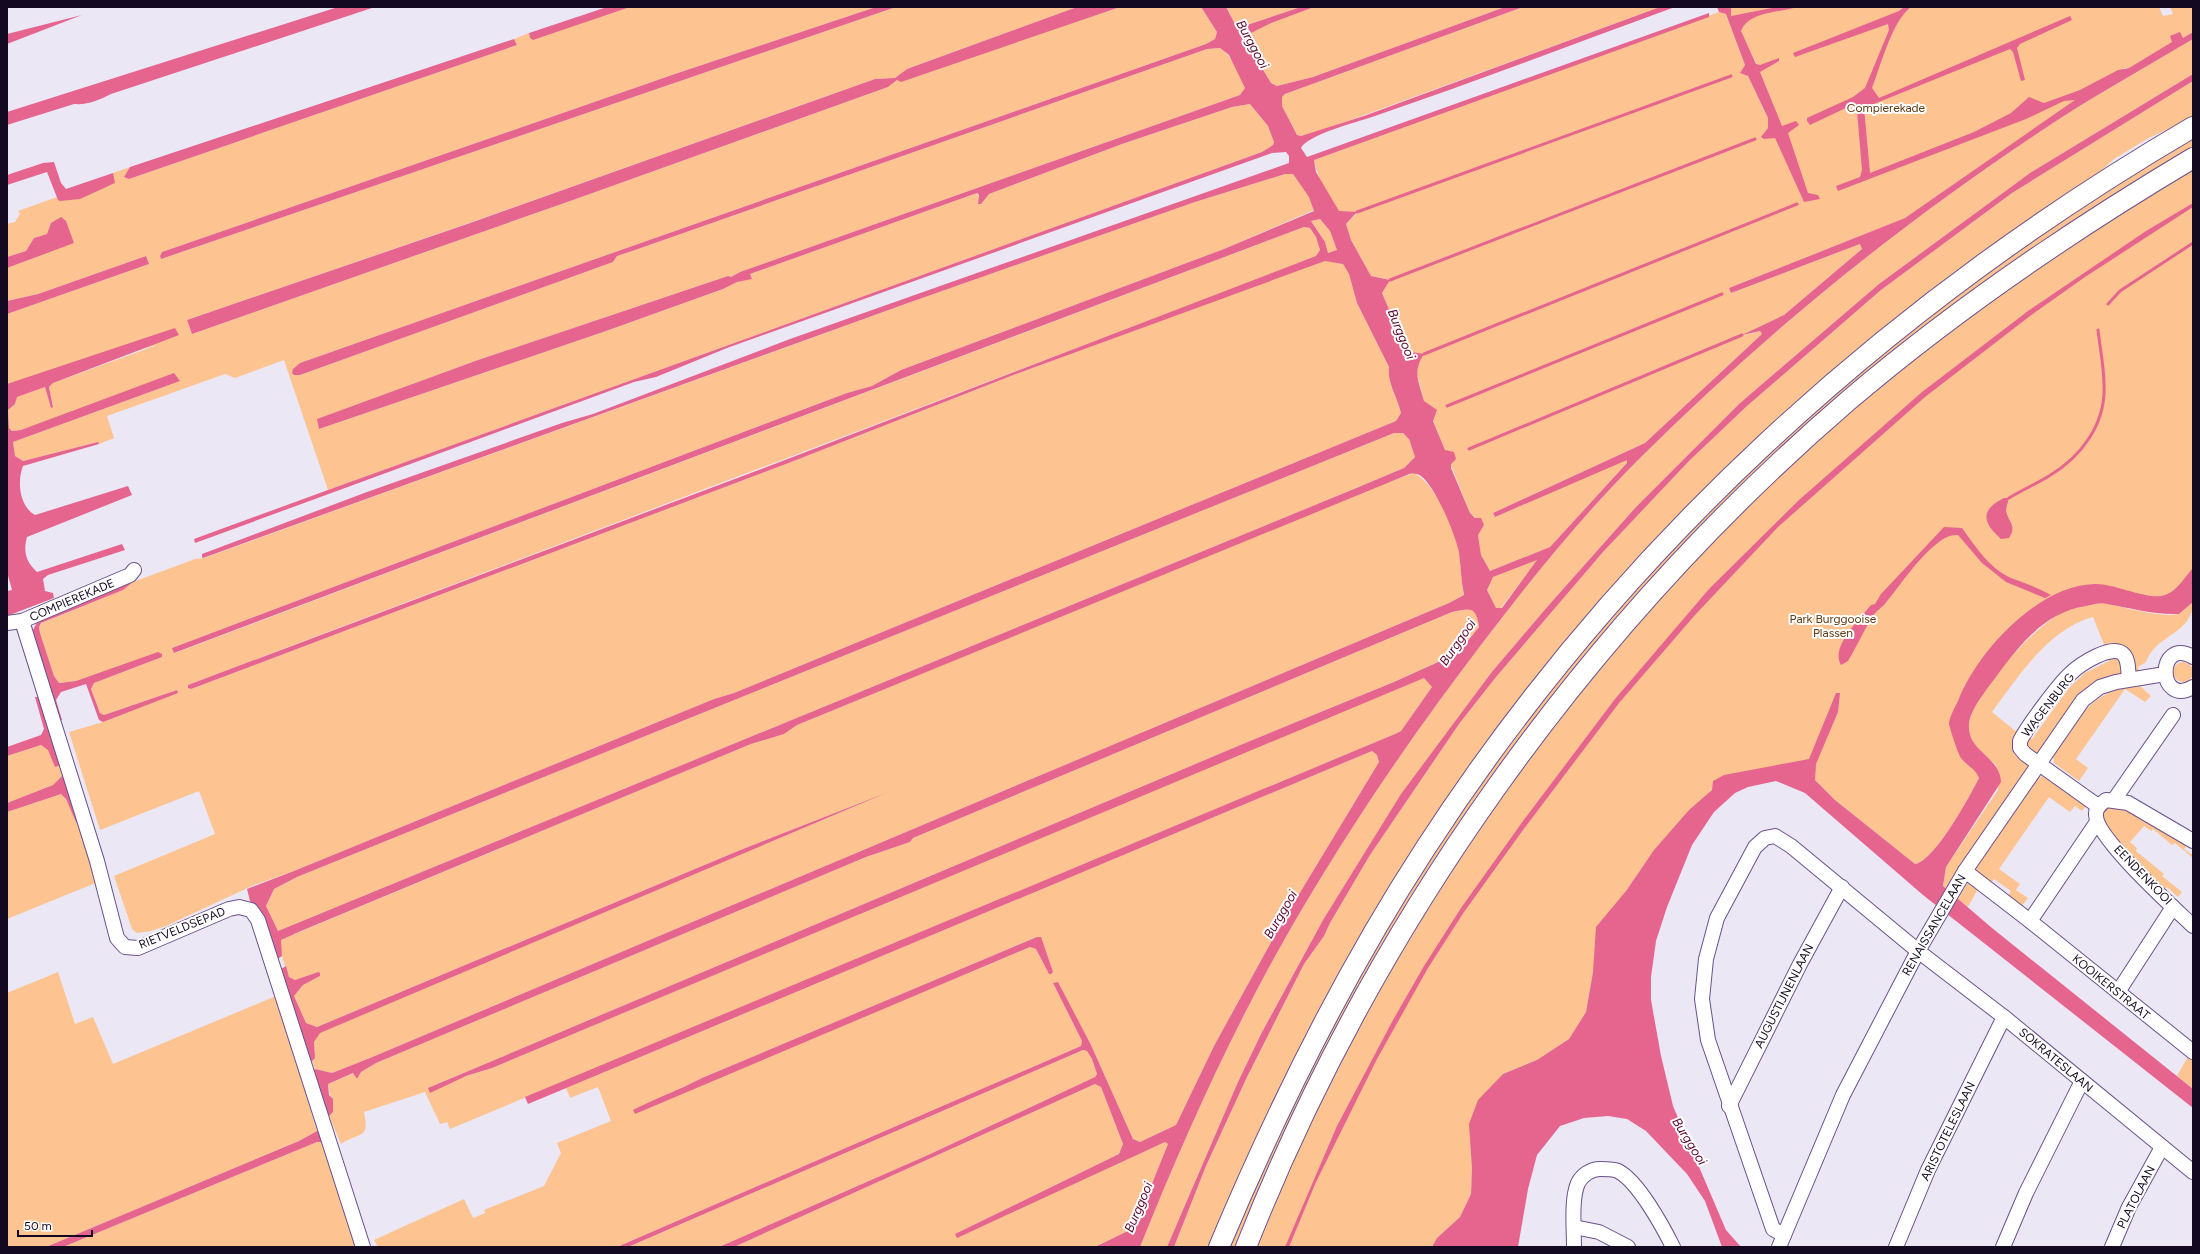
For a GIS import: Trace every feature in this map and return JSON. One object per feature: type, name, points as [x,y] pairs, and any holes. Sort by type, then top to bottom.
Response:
[{"type":"highway","points":[[1219,1247],[1291,1084],[1321,1025],[1417,861],[1505,734],[1573,648],[1639,571],[1735,472],[1832,382],[1888,336],[1933,300],[2038,225],[2101,183],[2193,127]]},
{"type":"highway","points":[[1246,1247],[1261,1210],[1318,1085],[1378,972],[1443,867],[1526,747],[1592,663],[1659,586],[1751,490],[1849,401],[1948,320],[2054,244],[2193,158]]},
{"type":"street","name":"COMPIEREKADE","points":[[7,623],[22,621],[130,575],[134,570]]},
{"type":"street","name":"RIETVELDSEPAD","points":[[22,621],[97,861],[117,938],[125,947],[138,948],[229,909],[239,907],[251,910],[258,920],[363,1247]]},
{"type":"street","name":"WAGENBURG","points":[[2037,764],[2020,748],[2020,741],[2069,674],[2090,659],[2111,651],[2118,651],[2124,655],[2127,661],[2129,679]]},
{"type":"street","points":[[2192,653],[2180,654],[2172,657],[2166,665],[2164,674],[2168,683],[2175,688],[2183,690],[2193,688]]},
{"type":"street","name":"RENAISSANCELAAN","points":[[1782,1241],[1843,1095],[1918,951],[1956,887],[1970,875],[2037,764],[2083,700],[2100,688],[2129,679],[2164,674]]},
{"type":"street","points":[[2114,800],[2173,715]]},
{"type":"street","points":[[2037,764],[2098,806]]},
{"type":"street","points":[[2030,921],[2097,822],[2096,814],[2098,806],[2106,800],[2128,802],[2193,841]]},
{"type":"street","name":"EENDENKOOI","points":[[2097,822],[2101,830],[2129,862],[2193,926]]},
{"type":"street","points":[[1782,1241],[1773,1229],[1729,1106],[1708,1040],[1702,999],[1706,959],[1717,918],[1755,847],[1765,838],[1775,836],[1791,846],[1842,887],[1918,951]]},
{"type":"street","name":"KOOIKERSTRAAT","points":[[1970,875],[2030,921],[2193,1052]]},
{"type":"street","name":"AUGUSTIJNENLAAN","points":[[1729,1106],[1800,964],[1842,887]]},
{"type":"street","points":[[2118,992],[2173,907]]},
{"type":"street","name":"SOKRATESLAAN","points":[[1918,951],[2004,1017],[2193,1172]]},
{"type":"street","name":"ARISTOTELESLAAN","points":[[1896,1247],[1928,1170],[2004,1017]]},
{"type":"street","points":[[2003,1247],[2026,1193],[2082,1082]]},
{"type":"street","name":"PLATOLAAN","points":[[2112,1247],[2129,1207],[2162,1147]]},
{"type":"street","points":[[1574,1247],[1576,1194],[1582,1177],[1589,1172],[1598,1169],[1618,1170],[1634,1184],[1654,1214],[1673,1247]]},
{"type":"street","points":[[1574,1227],[1599,1232],[1628,1247]]},
{"type":"green space","points":[[630,7],[876,7],[672,75],[162,252],[160,256],[161,259],[896,7],[1077,7],[907,69],[895,78],[875,79],[472,222],[187,320],[192,334],[888,87],[897,80],[1120,7],[1201,7],[1217,32],[1215,39],[1206,44],[300,363],[300,375],[613,262],[617,256],[1207,49],[1220,48],[1229,56],[1240,72],[1245,90],[1240,95],[740,272],[731,277],[728,276],[478,360],[318,419],[319,429],[606,331],[723,289],[737,282],[752,278],[750,274],[977,193],[981,204],[989,194],[1122,144],[1232,107],[1250,104],[1268,126],[1274,141],[1273,145],[1262,152],[328,490],[284,360],[235,378],[225,374],[107,416],[114,438],[99,444],[98,442],[23,461],[15,456],[13,442],[180,381],[21,430],[12,431],[9,428],[8,410],[15,404],[16,397],[45,387],[51,407],[53,406],[49,387],[53,383],[157,345],[7,384],[7,314],[149,264],[146,256],[38,294],[7,301],[7,268],[74,242],[51,223],[47,234],[34,238],[26,251],[7,257],[7,224],[15,222],[20,214],[18,211],[57,197],[58,200],[114,184],[113,173],[130,167],[124,177],[129,179],[517,45],[514,39],[529,33],[530,38],[533,39]]},
{"type":"green space","points":[[1226,7],[1301,7],[1244,26],[1236,26]]},
{"type":"green space","points":[[1314,7],[1505,7],[1313,77],[1277,86],[1271,83],[1246,42],[1247,35],[1268,24]]},
{"type":"green space","points":[[1523,7],[1660,7],[1315,133],[1301,136],[1297,135],[1282,106],[1282,97],[1285,94]]},
{"type":"green space","name":"Compierekade","points":[[1731,7],[2159,7],[2163,16],[2173,14],[2170,7],[2193,7],[2193,32],[2182,39],[2170,36],[2173,42],[2129,68],[2124,68],[1905,218],[1729,288],[1731,293],[1860,244],[1862,249],[1784,315],[1744,335],[1760,331],[1762,334],[1645,443],[1493,513],[1495,517],[1627,459],[1627,463],[1550,547],[1490,571],[1481,555],[1478,535],[1484,525],[1470,513],[1433,420],[1430,407],[1424,401],[1416,370],[1417,364],[1411,352],[1405,347],[1382,293],[1390,280],[1371,276],[1351,240],[1346,224],[1357,213],[1339,212],[1324,187],[1314,160],[1719,12],[1726,14],[1745,65],[1740,73],[1748,76],[1768,118],[1768,128],[1764,139],[1775,137],[1804,201],[1774,106],[1754,60],[1731,16]]},
{"type":"green space","points":[[2193,39],[2193,74],[2030,173],[1879,284],[1739,404],[1636,507],[1548,606],[1491,673],[1401,795],[1323,920],[1261,1034],[1238,1082],[1167,1247],[1140,1247],[1208,1088],[1266,973],[1309,897],[1356,821],[1431,712],[1502,617],[1577,525],[1617,481],[1684,415],[1780,328],[1830,286],[1932,207],[2057,120]]},
{"type":"green space","points":[[2193,81],[2193,117],[2147,139],[2114,159],[2093,178],[1963,267],[1856,352],[1472,766],[1207,1247],[1174,1247],[1206,1166],[1247,1077],[1304,964],[1324,936],[1330,923],[1370,855],[1459,724],[1496,677],[1603,552],[1689,461],[1747,406],[1881,290],[2012,193]]},
{"type":"green space","points":[[2193,135],[2193,150],[1832,406],[1478,800],[1240,1247],[1226,1247],[1346,994],[1465,803],[1596,630],[1770,447],[1965,284]]},
{"type":"green space","name":"Park Burggooise Plassen","points":[[2193,168],[2193,203],[2180,212],[2193,204],[2193,588],[2183,601],[2108,591],[2046,609],[2039,604],[2023,615],[1964,686],[1961,758],[1976,771],[1979,778],[1960,813],[1941,841],[1923,860],[1915,864],[1835,800],[1815,780],[1792,764],[1714,787],[1705,798],[1689,810],[1643,866],[1626,891],[1593,972],[1586,1012],[1569,1039],[1537,1060],[1503,1074],[1472,1168],[1471,1194],[1460,1217],[1437,1238],[1432,1247],[1255,1247],[1322,1096],[1347,1047],[1396,959],[1449,873],[1507,788],[1568,706],[1633,627],[1702,551],[1774,479],[1848,412],[1916,355],[1982,304],[2119,210],[2147,198]]},
{"type":"green space","points":[[1285,174],[1293,174],[1310,197],[1314,210],[1224,249],[901,370],[872,386],[847,393],[172,648],[175,653],[1304,227],[1310,228],[1316,237],[1320,250],[1316,256],[1309,260],[188,685],[191,689],[786,464],[1016,374],[1325,260],[1343,264],[1349,274],[1357,303],[1389,367],[1389,379],[1401,413],[1396,421],[734,693],[714,699],[294,871],[254,885],[166,926],[151,931],[137,933],[132,929],[114,876],[215,834],[199,791],[100,830],[69,732],[103,722],[178,691],[177,690],[104,715],[100,713],[91,689],[94,683],[162,657],[162,654],[76,681],[59,683],[54,676],[40,633],[39,627],[42,623],[123,590],[133,582],[195,559],[204,558],[908,303],[1195,202]]},
{"type":"green space","points":[[1320,219],[1330,231],[1337,250],[1328,253],[1325,242],[1311,221]]},
{"type":"green space","points":[[1394,433],[1403,433],[1409,439],[1415,457],[1404,468],[1354,489],[278,931],[266,906],[274,889],[297,877]]},
{"type":"green space","points":[[1414,473],[1422,478],[1429,486],[1449,520],[1459,552],[1464,595],[1449,603],[370,1058],[332,1073],[315,1069],[312,1061],[315,1058],[314,1042],[319,1033],[871,799],[738,851],[317,1027],[306,1023],[294,996],[303,985],[320,976],[318,972],[295,980],[289,977],[282,957],[280,940],[751,744],[784,734],[797,725],[1356,494]]},
{"type":"green space","points":[[1538,559],[1501,608],[1496,608],[1487,590],[1493,577]]},
{"type":"green space","points":[[2193,602],[2191,613],[2187,621],[2181,628],[2158,645],[2146,662],[2138,667],[2139,671],[2135,672],[2126,648],[2121,644],[2105,647],[2093,617],[2077,623],[2062,632],[2035,656],[1992,712],[2018,733],[2029,764],[1946,888],[1943,886],[1946,867],[1998,790],[1996,765],[1977,748],[1969,731],[1969,724],[1973,711],[1982,694],[2010,658],[2044,625],[2059,614],[2072,608],[2105,603],[2148,613],[2171,615],[2179,614]]},
{"type":"green space","points":[[1468,609],[1476,613],[1479,627],[1457,653],[1394,682],[1238,746],[428,1088],[492,1068],[1424,677],[1432,687],[1401,731],[1395,734],[450,1129],[447,1122],[440,1124],[425,1092],[364,1112],[366,1127],[362,1134],[341,1144],[329,1116],[333,1112],[328,1084],[354,1073],[357,1079],[361,1072],[376,1063],[866,857],[910,842],[913,838],[1452,612]]},
{"type":"green space","points":[[2108,656],[2120,659],[2123,677],[2103,681],[2037,755],[2025,750],[2028,737],[2032,739],[2069,688],[2085,673],[2109,661]]},
{"type":"green space","points":[[2179,662],[2187,662],[2193,668],[2193,676],[2187,682],[2179,682],[2173,676],[2173,668]]},
{"type":"green space","points":[[2139,685],[2151,696],[2145,702],[2125,689],[2076,759],[2088,768],[2079,781],[2054,763],[2053,755],[2070,729],[2087,708],[2108,693],[2122,688]]},
{"type":"green space","points":[[41,745],[48,749],[55,767],[61,765],[63,775],[53,785],[7,803],[7,756]]},
{"type":"green space","points":[[1372,751],[1377,755],[1379,762],[1281,924],[1214,1046],[1176,1125],[1140,1142],[1133,1139],[1091,1045],[1056,983],[1053,983],[1082,1041],[1081,1046],[617,1247],[378,1247],[374,1240],[464,1199],[473,1218],[485,1213],[484,1210],[544,1186],[561,1153],[557,1143],[611,1121],[598,1087],[570,1098],[566,1088]],"holes":[[[1037,937],[1049,974],[1036,949],[1030,947],[635,1113],[651,1102],[702,1078]]]},
{"type":"green space","points":[[2043,776],[2086,806],[2082,811],[2075,806],[2070,812],[2049,797],[1999,869],[2020,884],[2016,890],[2028,898],[2021,907],[2007,898],[2011,891],[1994,879],[1990,885],[1973,873],[2036,778]]},
{"type":"green space","points":[[61,794],[73,811],[88,848],[98,882],[7,919],[7,812]]},
{"type":"green space","points":[[2115,804],[2189,843],[2184,849],[2193,855],[2193,858],[2175,843],[2172,845],[2153,829],[2151,831],[2144,826],[2130,842],[2137,848],[2136,851],[2164,874],[2162,876],[2182,892],[2178,897],[2167,887],[2163,891],[2107,830],[2103,815],[2107,807]]},
{"type":"green space","points":[[1971,877],[1980,885],[1968,907],[1958,899]]},
{"type":"green space","points":[[58,972],[75,1024],[93,1017],[113,1064],[276,996],[317,1131],[299,1141],[46,1247],[7,1247],[7,993]]},
{"type":"green space","points":[[1083,1050],[1087,1051],[1092,1059],[1097,1074],[1095,1077],[928,1155],[719,1247],[628,1247]]},
{"type":"green space","points":[[2189,1055],[2193,1058],[2193,1089],[2177,1076]]},
{"type":"green space","points":[[1095,1084],[1101,1087],[1123,1144],[1119,1154],[955,1234],[1165,1142],[1168,1144],[1134,1228],[1095,1247],[734,1247]]},
{"type":"green space","points":[[317,1142],[321,1142],[357,1247],[63,1247]]},
{"type":"shaded area","points":[[338,7],[375,7],[111,94],[94,102],[74,104],[7,125],[7,112]]},
{"type":"shaded area","points":[[607,7],[630,7],[533,40],[530,38],[529,33]]},
{"type":"shaded area","points":[[876,7],[896,7],[161,259],[160,256],[162,252],[672,75]]},
{"type":"shaded area","points":[[1077,7],[1120,7],[901,82],[897,80],[888,87],[192,334],[187,320],[473,222],[875,79],[895,78],[907,69]]},
{"type":"shaded area","points":[[1201,7],[1226,7],[1236,26],[1244,26],[1301,7],[1314,7],[1269,24],[1247,35],[1246,42],[1271,83],[1277,86],[1313,77],[1505,7],[1523,7],[1285,94],[1282,97],[1282,106],[1297,135],[1301,136],[1364,116],[1660,7],[1675,7],[1448,90],[1322,134],[1305,143],[1301,148],[1307,157],[1709,13],[1709,17],[1314,160],[1316,172],[1339,211],[1357,212],[1346,224],[1351,240],[1371,276],[1390,280],[1382,293],[1405,347],[1411,352],[1424,354],[1420,360],[1417,372],[1424,401],[1437,410],[1433,421],[1445,450],[1454,452],[1456,459],[1451,464],[1451,468],[1470,513],[1475,518],[1481,518],[1484,525],[1478,535],[1481,555],[1490,571],[1550,547],[1627,463],[1627,460],[1495,517],[1493,513],[1645,443],[1762,334],[1760,331],[1742,335],[1784,315],[1862,249],[1860,244],[1731,293],[1729,288],[1905,218],[2075,100],[2064,101],[2026,119],[1838,191],[1836,186],[1860,177],[1862,170],[1857,111],[1852,105],[1810,125],[1807,118],[1853,97],[1865,88],[1889,30],[1888,24],[1795,57],[1793,53],[1899,11],[1904,7],[1911,7],[1898,22],[1883,56],[1872,88],[1879,98],[2070,16],[2072,20],[2020,44],[2017,48],[2025,80],[2021,81],[2013,52],[2010,49],[1864,108],[1870,173],[1974,132],[2011,113],[2029,97],[2044,103],[2080,90],[2118,70],[2129,68],[2172,42],[2170,36],[2180,32],[2183,38],[2193,32],[2193,39],[2057,120],[1932,207],[1830,286],[1780,328],[1684,415],[1617,481],[1577,525],[1502,617],[1431,712],[1356,821],[1309,897],[1266,973],[1208,1088],[1140,1247],[1095,1247],[1134,1228],[1168,1144],[1165,1142],[957,1238],[955,1234],[1119,1154],[1123,1144],[1101,1087],[1095,1084],[734,1247],[719,1247],[928,1155],[1095,1077],[1097,1074],[1092,1059],[1087,1051],[1083,1050],[628,1247],[617,1247],[1081,1046],[1082,1041],[1053,983],[1058,982],[1091,1045],[1133,1139],[1140,1142],[1176,1125],[1214,1046],[1281,924],[1379,762],[1377,755],[1372,751],[528,1104],[525,1097],[1395,734],[1401,731],[1432,687],[1424,678],[492,1068],[466,1076],[430,1093],[428,1088],[1238,746],[1394,682],[1458,653],[1479,627],[1476,615],[1472,610],[1468,609],[1452,612],[913,838],[910,842],[866,857],[376,1063],[361,1072],[357,1079],[353,1073],[328,1084],[329,1095],[333,1099],[333,1112],[329,1116],[326,1115],[312,1073],[315,1069],[332,1073],[370,1058],[1449,603],[1464,595],[1459,553],[1454,535],[1444,512],[1427,481],[1416,474],[1407,475],[797,725],[784,734],[751,744],[301,931],[281,940],[282,956],[276,960],[260,912],[250,901],[247,889],[714,699],[734,693],[1396,421],[1401,413],[1389,379],[1389,367],[1357,303],[1349,274],[1343,264],[1325,261],[1016,374],[786,464],[191,689],[188,688],[188,685],[785,460],[1316,256],[1320,250],[1316,237],[1310,228],[1304,227],[174,653],[172,648],[847,393],[872,386],[901,370],[1224,249],[1314,211],[1309,197],[1293,174],[1285,174],[1195,202],[908,303],[203,558],[202,557],[202,554],[367,492],[562,423],[593,414],[790,339],[1289,163],[1289,156],[1286,152],[1272,153],[727,348],[656,377],[634,382],[195,543],[194,539],[1262,152],[1273,145],[1274,142],[1268,126],[1250,104],[1232,107],[1122,144],[989,194],[981,204],[978,204],[979,195],[977,193],[750,274],[752,279],[737,282],[723,289],[606,331],[319,429],[317,419],[478,360],[728,276],[731,277],[740,272],[1240,95],[1245,88],[1229,55],[1220,48],[1207,49],[617,256],[613,262],[300,375],[294,375],[292,373],[293,369],[300,363],[1206,44],[1215,39],[1217,32]],"holes":[[[1320,219],[1330,231],[1337,250],[1328,253],[1325,242],[1311,221]],[[1394,433],[1403,433],[1409,439],[1415,457],[1404,468],[278,931],[266,906],[274,889],[297,877]],[[1537,560],[1502,608],[1496,608],[1487,590],[1493,577]]]},
{"type":"shaded area","points":[[1717,7],[1731,7],[1731,16],[1777,7],[1797,7],[1757,16],[1745,24],[1741,31],[1756,64],[1760,65],[1779,58],[1779,61],[1760,72],[1782,126],[1796,121],[1799,125],[1788,133],[1808,193],[1818,195],[1820,199],[1804,202],[1775,138],[1764,139],[1761,137],[1768,128],[1768,118],[1748,76],[1740,73],[1745,65],[1726,14],[1719,12]]},
{"type":"shaded area","points":[[82,15],[7,44],[7,34]]},
{"type":"shaded area","points":[[514,39],[517,45],[129,179],[124,177],[130,167]]},
{"type":"shaded area","points":[[2193,74],[2193,81],[2012,193],[1881,290],[1747,406],[1689,461],[1603,552],[1496,677],[1459,724],[1370,855],[1330,923],[1324,936],[1304,964],[1247,1077],[1206,1166],[1174,1247],[1167,1247],[1238,1082],[1261,1034],[1323,920],[1401,794],[1491,673],[1548,606],[1636,507],[1739,404],[1879,284],[2030,173]]},
{"type":"shaded area","points":[[54,162],[61,183],[66,189],[113,173],[115,183],[80,199],[60,201],[58,200],[47,172],[7,185],[7,175],[43,163]]},
{"type":"shaded area","points":[[2193,203],[2193,207],[2085,277],[2030,316],[1925,397],[1778,527],[1695,615],[1619,703],[1523,830],[1464,912],[1428,968],[1377,1059],[1316,1182],[1289,1247],[1285,1247],[1337,1126],[1393,1020],[1424,966],[1461,908],[1523,821],[1615,699],[1709,589],[1799,500],[1922,392],[2028,311],[2146,231]]},
{"type":"shaded area","points":[[61,217],[66,221],[74,243],[7,268],[7,257],[26,251],[34,238],[47,234],[51,223]]},
{"type":"shaded area","points":[[146,256],[149,264],[7,314],[7,301],[38,294]]},
{"type":"shaded area","points":[[175,328],[179,335],[53,383],[49,387],[53,407],[51,408],[45,387],[17,397],[15,404],[8,410],[9,428],[12,431],[21,430],[174,373],[180,381],[13,442],[15,456],[23,461],[98,442],[99,444],[23,466],[20,479],[21,493],[26,506],[35,515],[128,486],[132,495],[27,537],[25,547],[26,556],[30,564],[37,572],[122,544],[125,550],[48,575],[43,579],[45,591],[53,593],[54,598],[7,616],[7,591],[12,590],[7,572],[7,384]]},
{"type":"shaded area","points":[[2004,498],[2009,498],[2006,511],[2012,524],[2012,530],[2009,538],[2001,539],[1990,527],[1986,517],[1987,512],[1991,507]]},
{"type":"shaded area","points":[[1944,527],[1962,528],[1978,550],[1996,569],[2011,578],[2051,595],[2045,598],[2006,582],[1982,563],[1958,535],[1949,536],[1938,542],[1928,551],[1884,605],[1875,613],[1848,661],[1841,665],[1839,650],[1847,634],[1871,605],[1875,604],[1881,594]]},
{"type":"shaded area","points":[[2193,568],[2193,602],[2179,614],[2152,612],[2105,603],[2094,604],[2072,609],[2060,614],[2038,629],[2018,648],[1977,703],[1970,718],[1970,733],[1973,741],[1995,766],[1999,773],[2001,782],[1946,867],[1943,886],[1992,928],[2193,1089],[2193,1108],[1923,895],[1805,793],[1776,781],[1748,787],[1735,793],[1714,812],[1692,845],[1667,907],[1656,941],[1651,977],[1651,1000],[1661,1056],[1673,1106],[1726,1230],[1741,1247],[1722,1247],[1705,1201],[1687,1174],[1646,1131],[1627,1119],[1608,1116],[1584,1118],[1560,1126],[1537,1155],[1528,1189],[1518,1247],[1432,1247],[1437,1238],[1460,1217],[1471,1194],[1472,1168],[1469,1124],[1478,1100],[1503,1074],[1537,1060],[1569,1039],[1586,1012],[1593,972],[1596,927],[1626,891],[1654,850],[1689,810],[1712,790],[1713,781],[1724,775],[1809,759],[1836,693],[1840,693],[1838,712],[1816,764],[1815,780],[1835,800],[1915,864],[1923,860],[1941,841],[1960,813],[1979,778],[1961,758],[1956,747],[1949,722],[1952,712],[1967,682],[1979,662],[1994,643],[2031,609],[2051,596],[2073,588],[2094,584],[2112,586],[2150,596],[2165,595],[2173,591]]},
{"type":"shaded area","points":[[133,582],[123,590],[41,623],[39,627],[40,633],[54,676],[59,683],[76,681],[158,652],[162,654],[162,657],[94,683],[91,689],[100,713],[104,715],[177,690],[178,693],[103,722],[99,720],[86,684],[61,692],[56,700],[62,720],[57,722],[34,640],[33,630],[39,618]]},
{"type":"shaded area","points":[[35,697],[38,697],[61,765],[55,767],[48,750],[41,745],[7,756],[7,747],[41,735],[44,729]]},
{"type":"shaded area","points":[[63,775],[80,821],[76,822],[66,799],[61,794],[7,812],[7,803],[53,785]]},
{"type":"shaded area","points":[[886,793],[320,1033],[314,1042],[315,1058],[312,1061],[306,1059],[281,969],[286,966],[289,977],[295,980],[318,972],[320,973],[320,976],[303,985],[294,996],[306,1023],[317,1027],[738,851]]},
{"type":"shaded area","points":[[1037,937],[1041,937],[1053,972],[1051,974],[1049,974],[1036,949],[1030,947],[635,1114],[633,1110],[702,1078]]},
{"type":"shaded area","points":[[317,1131],[320,1132],[322,1139],[321,1142],[317,1142],[63,1247],[46,1247],[299,1141]]},
{"type":"waterway","points":[[1357,212],[1731,76]]},
{"type":"waterway","points":[[1390,280],[1755,139]]},
{"type":"waterway","name":"Burggooi","points":[[1424,354],[1797,204]]},
{"type":"waterway","points":[[2108,304],[2120,291],[2193,243]]},
{"type":"waterway","points":[[1447,406],[1722,294]]},
{"type":"waterway","points":[[2009,498],[2061,468],[2081,449],[2096,426],[2104,399],[2103,364],[2098,330]]},
{"type":"waterway","points":[[1469,449],[1742,335]]}]
